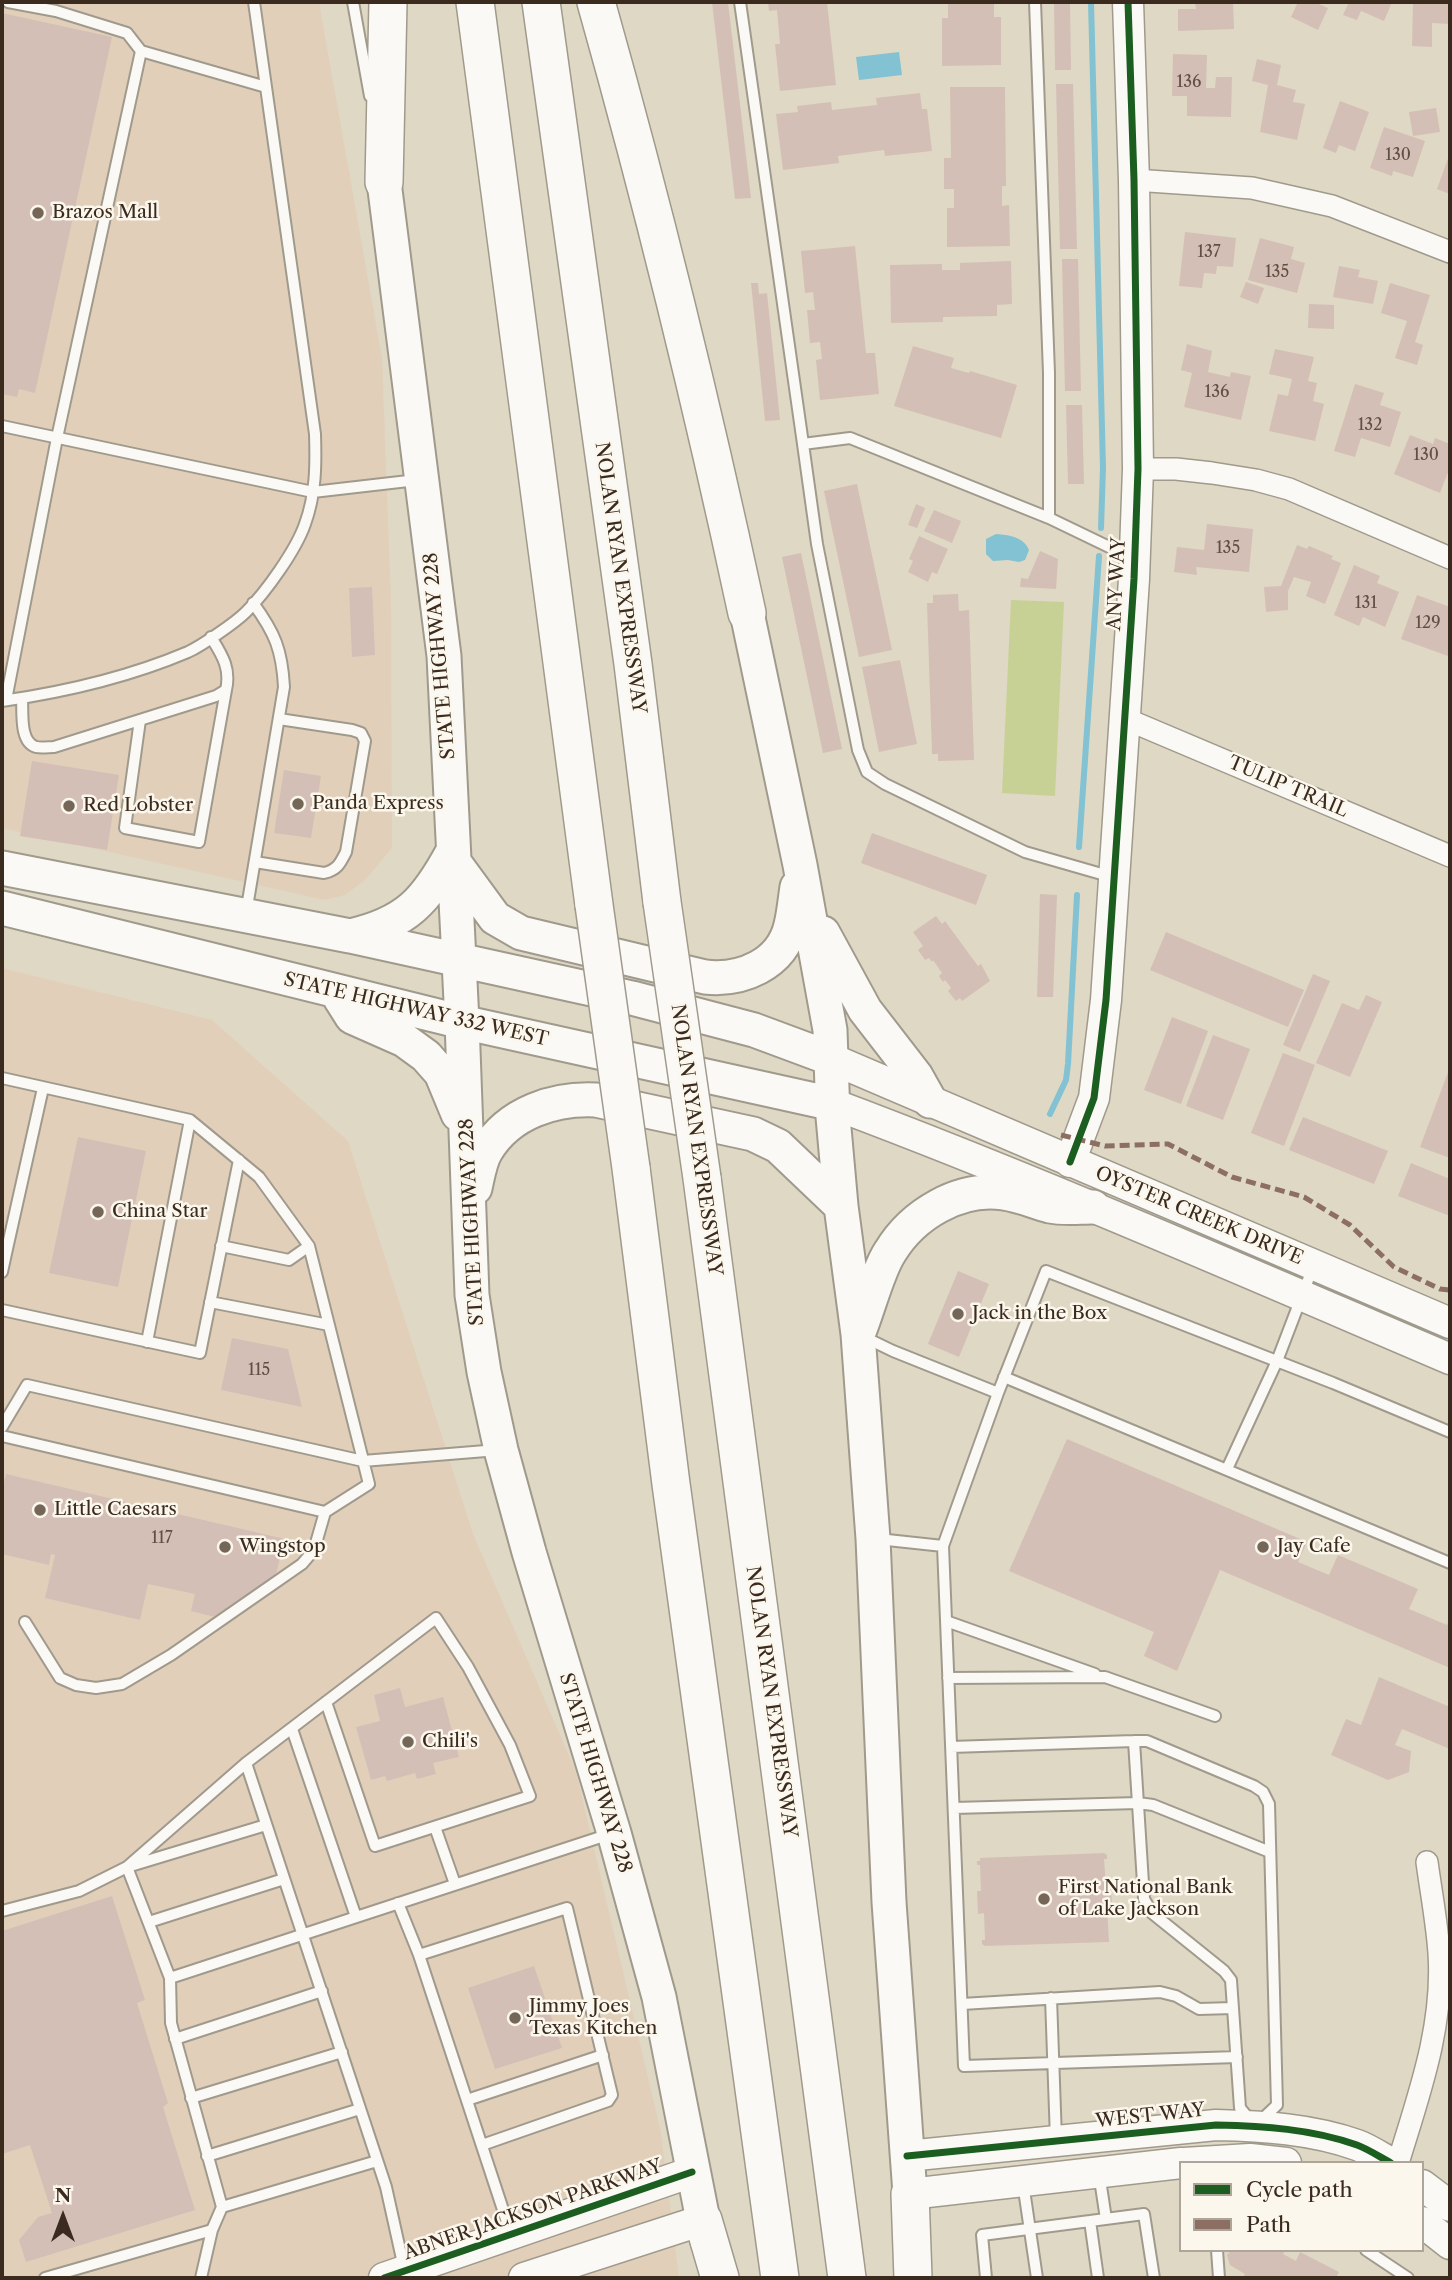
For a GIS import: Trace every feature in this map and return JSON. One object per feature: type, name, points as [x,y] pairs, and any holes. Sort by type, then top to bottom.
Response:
[{"type":"highway","points":[[384,182],[388,2]]},
{"type":"highway","points":[[475,2],[673,1497],[780,2278]]},
{"type":"highway","name":"NOLAN RYAN EXPRESSWAY","points":[[541,2],[633,664],[662,902],[702,1178],[847,2278]]},
{"type":"highway","points":[[596,2],[633,132],[709,438],[747,613]]},
{"type":"highway","points":[[910,2194],[913,2278]]},
{"type":"highway","points":[[703,2220],[720,2278]]},
{"type":"main road","name":"STATE HIGHWAY 228","points":[[384,182],[444,656],[472,1295],[484,1372],[501,1450],[529,1552],[614,1833],[659,1997],[703,2220]]},
{"type":"main road","points":[[747,613],[800,865],[830,1030],[841,1206],[858,1334],[873,1538],[889,1902],[910,2194]]},
{"type":"main road","points":[[350,936],[391,923],[420,902],[453,856],[495,918],[521,933],[720,979],[750,972],[769,960],[784,943],[791,927],[800,865]]},
{"type":"main road","points":[[2,868],[350,936],[632,998],[754,1030],[832,1059]]},
{"type":"main road","points":[[807,904],[865,1010],[916,1076],[930,1101]]},
{"type":"main road","name":"STATE HIGHWAY 332 WEST","points":[[2,908],[337,993],[833,1104]]},
{"type":"main road","points":[[337,993],[352,1017],[404,1040],[426,1056],[442,1073],[466,1133]]},
{"type":"main road","points":[[469,1214],[486,1151],[501,1132],[530,1111],[551,1103],[574,1099],[596,1100],[753,1134],[778,1146],[841,1206]]},
{"type":"main road","points":[[858,1334],[889,1253],[908,1229],[932,1209],[959,1197],[988,1192],[1005,1193],[1053,1206],[1093,1208]]},
{"type":"street","name":"ANY WAY","points":[[1070,1162],[1094,1098],[1106,1000],[1135,560],[1138,469],[1134,180],[1128,2]]},
{"type":"street","points":[[1134,180],[1252,188],[1332,206],[1450,252]]},
{"type":"street","points":[[1138,469],[1212,473],[1289,489],[1450,558]]},
{"type":"street","name":"TULIP TRAIL","points":[[1126,719],[1450,856]]},
{"type":"street","name":"OYSTER CREEK DRIVE","points":[[832,1059],[1450,1324]]},
{"type":"street","name":"OYSTER CREEK DRIVE","points":[[833,1104],[917,1135],[1450,1359]]},
{"type":"street","points":[[1399,2161],[1429,2061],[1439,1989],[1439,1952],[1427,1862]]},
{"type":"street","points":[[1250,2159],[1255,2126]]},
{"type":"street","name":"WEST WAY","points":[[907,2156],[1179,2127],[1255,2126],[1335,2139],[1359,2146],[1387,2161]]},
{"type":"street","points":[[1056,2141],[1058,2175]]},
{"type":"street","points":[[1214,2161],[1268,2161]]},
{"type":"street","points":[[922,2278],[910,2194],[1058,2175],[1179,2164]]},
{"type":"street","name":"ABNER JACKSON PARKWAY","points":[[394,2275],[692,2172]]},
{"type":"street","points":[[1424,2186],[1450,2206]]},
{"type":"street","points":[[612,2199],[634,2209],[639,2231],[630,2243]]},
{"type":"street","points":[[524,2278],[703,2220]]},
{"type":"street","name":"STATE HIGHWAY 228","points":[[703,2220],[710,2278]]},
{"type":"street","points":[[1424,2224],[1450,2244]]},
{"type":"lane","points":[[8,2],[56,11],[127,33],[141,51],[266,87]]},
{"type":"lane","points":[[141,51],[57,438],[4,700],[53,693],[120,676],[190,651],[245,613],[279,570],[305,524],[317,475],[315,434],[254,2]]},
{"type":"lane","points":[[353,2],[371,105]]},
{"type":"lane","points":[[740,2],[817,544],[858,750],[867,772],[885,784],[1025,852],[1114,877]]},
{"type":"lane","points":[[1035,2],[1049,359],[1049,518]]},
{"type":"lane","points":[[373,118],[384,182]]},
{"type":"lane","points":[[2,426],[313,492],[423,479]]},
{"type":"lane","points":[[803,444],[850,438],[1049,518],[1135,560]]},
{"type":"lane","points":[[246,915],[284,687],[282,654],[272,629],[253,603]]},
{"type":"lane","points":[[141,720],[125,828],[199,842],[229,677],[226,662],[211,637]]},
{"type":"lane","points":[[22,698],[24,731],[28,742],[35,747],[54,747],[216,696],[226,690]]},
{"type":"lane","points":[[255,862],[324,873],[333,871],[340,864],[346,852],[365,741],[361,733],[352,730],[279,719]]},
{"type":"lane","points":[[2,1079],[190,1120],[259,1177],[309,1246],[369,1484],[326,1512],[314,1550],[302,1564],[172,1655],[122,1684],[96,1688],[76,1685],[60,1678],[25,1622]]},
{"type":"lane","points":[[2,1272],[4,1250],[43,1088]]},
{"type":"lane","points":[[147,1342],[190,1120]]},
{"type":"lane","points":[[2,1310],[200,1353],[239,1160]]},
{"type":"lane","points":[[221,1246],[289,1260],[309,1246]]},
{"type":"lane","points":[[1227,1469],[1277,1361],[1314,1264]]},
{"type":"lane","points":[[1237,2057],[964,2066],[943,1546],[998,1393],[1046,1271],[1450,1432]]},
{"type":"lane","points":[[210,1302],[329,1325]]},
{"type":"lane","points":[[858,1334],[893,1352],[998,1393]]},
{"type":"lane","points":[[1004,1377],[1450,1563]]},
{"type":"lane","points":[[2,1427],[27,1385],[363,1461],[501,1450]]},
{"type":"lane","points":[[2,1436],[326,1512]]},
{"type":"lane","points":[[873,1538],[943,1546]]},
{"type":"lane","points":[[127,1867],[246,1763],[436,1618],[468,1667],[510,1745],[530,1796],[375,1846],[326,1702]]},
{"type":"lane","points":[[946,1621],[1215,1716]]},
{"type":"lane","points":[[948,1678],[1105,1677]]},
{"type":"lane","points":[[292,1729],[356,1917]]},
{"type":"lane","points":[[951,1747],[1134,1741],[1147,1741],[1264,1792],[1269,1804],[1277,2105],[1255,2126],[1240,2108],[1231,1980],[1224,1971],[1152,1913],[1144,1899],[1134,1741]]},
{"type":"lane","points":[[246,1763],[386,2187],[394,2275]]},
{"type":"lane","points":[[954,1808],[1138,1803],[1153,1805],[1270,1853]]},
{"type":"lane","points":[[2,1911],[79,1891],[127,1867],[266,1825]]},
{"type":"lane","points":[[435,1827],[455,1884]]},
{"type":"lane","points":[[170,1978],[614,1833]]},
{"type":"lane","points":[[127,1867],[170,1978],[171,2023],[222,2207],[212,2230],[201,2278]]},
{"type":"lane","points":[[149,1922],[285,1879]]},
{"type":"lane","points":[[398,1903],[419,1955],[511,2234]]},
{"type":"lane","points":[[419,1955],[567,1908],[612,2095],[608,2101],[482,2145]]},
{"type":"lane","points":[[175,2039],[322,1991]]},
{"type":"lane","points":[[962,2004],[1160,1993],[1177,1996],[1199,2009],[1233,2008]]},
{"type":"lane","points":[[1051,1998],[1056,2141]]},
{"type":"lane","points":[[191,2098],[342,2052]]},
{"type":"lane","points":[[467,2100],[603,2055]]},
{"type":"lane","points":[[208,2156],[360,2109]]},
{"type":"lane","points":[[222,2207],[377,2161]]},
{"type":"lane","points":[[1099,2171],[1106,2219]]},
{"type":"lane","points":[[1023,2180],[1037,2278]]},
{"type":"lane","points":[[985,2278],[982,2235],[1144,2214],[1154,2278]]},
{"type":"lane","points":[[1090,2221],[1098,2278]]},
{"type":"lane","points":[[45,2278],[212,2230]]},
{"type":"lane","points":[[1217,2252],[1219,2278]]},
{"type":"lane","points":[[1369,2252],[1408,2278]]},
{"type":"shaded area","points":[[2,2],[319,2],[382,358],[391,603],[392,848],[365,880],[345,895],[325,900],[2,828]]},
{"type":"shaded area","points":[[2,968],[212,1020],[348,1141],[473,1534],[576,1772],[661,2133],[679,2278],[2,2278]]},
{"type":"green space","points":[[1011,600],[1064,602],[1055,796],[1002,793]]},
{"type":"water","points":[[899,52],[902,75],[859,80],[856,57]]},
{"type":"water","points":[[996,534],[1011,536],[1024,542],[1029,550],[1025,560],[993,561],[986,554],[986,539]]},
{"type":"building","points":[[712,2],[728,2],[751,198],[735,199]]},
{"type":"building","points":[[768,2],[827,2],[836,85],[780,91],[775,44],[780,44],[777,10],[769,11]]},
{"type":"building","points":[[948,2],[994,2],[994,17],[1001,17],[1001,65],[942,66],[942,18],[948,18]]},
{"type":"building","points":[[1054,2],[1070,2],[1071,70],[1055,70]]},
{"type":"building","points":[[1195,2],[1233,2],[1234,29],[1178,31],[1178,9],[1196,9]]},
{"type":"building","points":[[1298,2],[1314,2],[1328,8],[1318,30],[1291,17]]},
{"type":"building","points":[[1349,2],[1392,2],[1384,21],[1361,11],[1357,20],[1343,15]]},
{"type":"building","points":[[1413,2],[1450,2],[1450,24],[1432,23],[1432,47],[1412,46]]},
{"type":"building","name":"Brazos Mall","points":[[2,13],[112,37],[35,393],[19,389],[17,397],[2,394]]},
{"type":"building","points":[[1173,54],[1207,55],[1206,88],[1215,88],[1216,77],[1232,77],[1231,117],[1187,116],[1187,96],[1172,96]]},
{"type":"building","points":[[1257,59],[1281,65],[1277,85],[1296,90],[1293,102],[1305,104],[1297,140],[1260,132],[1268,85],[1252,81]]},
{"type":"building","points":[[1056,84],[1073,84],[1077,249],[1060,249]]},
{"type":"building","points":[[950,87],[1005,87],[1006,186],[1002,186],[1002,206],[1009,205],[1010,246],[947,247],[947,208],[954,208],[954,189],[944,189],[944,158],[951,158]]},
{"type":"building","points":[[920,93],[922,109],[927,109],[932,151],[885,156],[884,150],[838,156],[839,163],[783,170],[776,114],[798,112],[797,106],[831,102],[832,110],[877,105],[876,98]]},
{"type":"building","points":[[1340,101],[1369,112],[1355,151],[1339,145],[1336,153],[1323,148]]},
{"type":"building","points":[[1436,108],[1440,132],[1413,136],[1409,112]]},
{"type":"building","points":[[1384,127],[1425,141],[1413,177],[1393,171],[1392,176],[1370,168]]},
{"type":"building","points":[[1450,153],[1450,194],[1437,189]]},
{"type":"building","points":[[1185,232],[1236,238],[1233,267],[1217,266],[1216,274],[1204,273],[1202,288],[1179,286]]},
{"type":"building","points":[[1260,238],[1294,247],[1291,259],[1305,263],[1297,293],[1248,280]]},
{"type":"building","points":[[855,246],[866,353],[875,353],[879,394],[820,400],[816,360],[822,359],[820,342],[810,343],[807,310],[815,310],[813,292],[805,293],[801,251]]},
{"type":"building","points":[[1062,259],[1078,259],[1081,391],[1065,391]]},
{"type":"building","points":[[1011,261],[1012,304],[997,305],[997,316],[943,317],[943,322],[891,323],[890,265],[942,264],[942,270],[960,270],[960,263]]},
{"type":"building","points":[[1339,266],[1360,270],[1358,277],[1378,281],[1373,304],[1333,297]]},
{"type":"building","points":[[1246,282],[1264,288],[1258,304],[1240,297]]},
{"type":"building","points":[[751,283],[758,283],[759,294],[767,293],[780,420],[765,421]]},
{"type":"building","points":[[1390,283],[1430,295],[1415,342],[1423,345],[1417,365],[1395,358],[1407,321],[1381,313]]},
{"type":"building","points":[[1309,304],[1334,305],[1334,329],[1308,328]]},
{"type":"building","points":[[1187,344],[1212,351],[1208,372],[1230,377],[1231,372],[1251,376],[1241,420],[1184,407],[1192,373],[1181,370]]},
{"type":"building","points":[[913,346],[954,358],[951,368],[1017,385],[1001,438],[894,406]]},
{"type":"building","points":[[1275,349],[1314,357],[1308,381],[1317,383],[1313,401],[1324,404],[1315,441],[1269,431],[1278,394],[1288,396],[1292,379],[1269,374]]},
{"type":"building","points":[[1355,384],[1384,393],[1380,405],[1401,412],[1390,447],[1361,438],[1355,457],[1334,451]]},
{"type":"building","points":[[1066,405],[1082,405],[1084,484],[1068,484]]},
{"type":"building","points":[[1410,435],[1433,444],[1435,438],[1450,444],[1450,467],[1440,493],[1394,474]]},
{"type":"building","points":[[857,484],[892,650],[859,657],[824,491]]},
{"type":"building","points":[[916,504],[925,508],[917,528],[908,525]]},
{"type":"building","points":[[934,510],[961,521],[952,543],[924,531]]},
{"type":"building","points":[[1207,524],[1253,529],[1249,572],[1196,567],[1197,575],[1174,572],[1177,547],[1204,550]]},
{"type":"building","points":[[919,536],[948,549],[937,574],[932,572],[928,582],[908,572],[913,561],[909,559]]},
{"type":"building","points":[[1297,545],[1307,549],[1309,546],[1333,556],[1331,559],[1341,563],[1325,604],[1306,596],[1311,582],[1294,577],[1288,591],[1288,610],[1266,612],[1264,587],[1281,586]]},
{"type":"building","points":[[1040,551],[1058,559],[1056,589],[1020,587],[1021,578],[1028,579]]},
{"type":"building","points":[[801,553],[842,749],[823,753],[782,557]]},
{"type":"building","points":[[1354,565],[1380,576],[1377,583],[1399,592],[1385,627],[1363,617],[1359,626],[1334,615]]},
{"type":"building","points":[[372,587],[375,655],[352,657],[349,588]]},
{"type":"building","points":[[958,594],[959,611],[969,610],[974,760],[938,761],[938,754],[932,754],[927,603],[933,603],[933,595]]},
{"type":"building","points":[[1417,595],[1450,607],[1448,656],[1401,639]]},
{"type":"building","points":[[900,660],[917,744],[879,752],[862,667]]},
{"type":"building","name":"Red Lobster","points":[[32,761],[119,775],[107,850],[20,836]]},
{"type":"building","name":"Panda Express","points":[[284,770],[321,776],[311,838],[274,833]]},
{"type":"building","points":[[872,833],[987,875],[976,905],[861,863]]},
{"type":"building","points":[[1040,894],[1057,895],[1053,997],[1037,997]]},
{"type":"building","points":[[936,916],[942,924],[945,921],[978,966],[981,964],[990,981],[962,1001],[960,998],[956,1001],[948,991],[951,988],[939,976],[942,973],[933,960],[925,960],[918,950],[923,946],[913,932]]},
{"type":"building","points":[[1166,932],[1304,990],[1288,1027],[1150,970]]},
{"type":"building","points":[[1313,974],[1330,981],[1300,1052],[1283,1045]]},
{"type":"building","points":[[1366,995],[1382,1002],[1350,1077],[1316,1063],[1342,1003],[1359,1010]]},
{"type":"building","points":[[1172,1017],[1208,1031],[1181,1104],[1144,1090]]},
{"type":"building","points":[[1213,1035],[1250,1049],[1223,1120],[1186,1106]]},
{"type":"building","points":[[1283,1053],[1315,1065],[1284,1146],[1251,1133]]},
{"type":"building","points":[[1450,1067],[1450,1158],[1420,1147]]},
{"type":"building","points":[[1303,1117],[1388,1151],[1374,1184],[1289,1150]]},
{"type":"building","name":"China Star","points":[[78,1137],[146,1151],[118,1287],[49,1273]]},
{"type":"building","points":[[1411,1163],[1450,1179],[1450,1216],[1398,1196]]},
{"type":"building","name":"Jack in the Box","points":[[958,1271],[989,1284],[959,1357],[928,1344]]},
{"type":"building","points":[[232,1338],[288,1349],[302,1407],[221,1390]]},
{"type":"building","points":[[1067,1439],[1307,1542],[1298,1562],[1329,1575],[1338,1555],[1418,1589],[1409,1609],[1447,1625],[1450,1617],[1450,1668],[1220,1570],[1177,1671],[1144,1656],[1154,1632],[1009,1571]]},
{"type":"building","points":[[6,1474],[285,1539],[276,1574],[215,1617],[191,1611],[195,1594],[148,1584],[140,1620],[45,1598],[55,1555],[51,1554],[49,1565],[2,1554],[2,1491]]},
{"type":"building","points":[[1379,1677],[1450,1707],[1450,1749],[1402,1729],[1395,1745],[1411,1751],[1409,1772],[1388,1780],[1331,1755],[1346,1719],[1361,1725]]},
{"type":"building","name":"Chili's","points":[[400,1688],[405,1707],[443,1697],[459,1757],[433,1763],[436,1774],[417,1779],[415,1773],[387,1781],[385,1776],[371,1780],[356,1727],[380,1721],[374,1695]]},
{"type":"building","name":"First National Bank of Lake Jackson","points":[[1107,1855],[1107,1859],[1104,1859],[1106,1886],[1111,1886],[1112,1907],[1107,1907],[1109,1942],[982,1944],[982,1940],[985,1940],[984,1913],[978,1914],[977,1891],[981,1891],[980,1865],[977,1865],[980,1858]]},
{"type":"building","points":[[112,1896],[145,2000],[137,2003],[168,2103],[163,2107],[195,2210],[26,2262],[19,2240],[38,2217],[52,2213],[30,2145],[2,2154],[2,1931]]},
{"type":"building","name":"Jimmy Joes Texas Kitchen","points":[[534,1966],[562,2048],[495,2069],[468,1988]]},
{"type":"building","points":[[1230,2252],[1284,2252],[1283,2254],[1296,2261],[1300,2252],[1339,2272],[1336,2278],[1243,2278],[1245,2274],[1230,2265],[1227,2255]]},
{"type":"waterway","points":[[1091,2],[1103,468],[1101,528]]},
{"type":"waterway","points":[[1079,847],[1099,556]]},
{"type":"waterway","points":[[1050,1114],[1066,1080],[1068,1064],[1077,895]]},
{"type":"marked path","points":[[1061,1135],[1105,1146],[1168,1144],[1232,1177],[1304,1197],[1350,1225],[1394,1267],[1440,1289],[1450,1290]]},
{"type":"cycle path","points":[[1070,1162],[1094,1098],[1106,1000],[1134,579],[1138,469],[1134,180],[1128,2]]},
{"type":"cycle path","points":[[907,2156],[1216,2125],[1323,2135],[1361,2147],[1387,2161]]},
{"type":"cycle path","points":[[384,2278],[692,2172]]},
{"type":"place","name":"Brazos Mall","points":[[38,213]]},
{"type":"place","name":"Panda Express","points":[[298,804]]},
{"type":"place","name":"Red Lobster","points":[[69,806]]},
{"type":"place","name":"China Star","points":[[98,1212]]},
{"type":"place","name":"Jack in the Box","points":[[958,1314]]},
{"type":"place","name":"Little Caesars","points":[[40,1510]]},
{"type":"place","name":"Wingstop","points":[[225,1547]]},
{"type":"place","name":"Jay Cafe","points":[[1263,1547]]},
{"type":"place","name":"Chili's","points":[[408,1742]]},
{"type":"place","name":"First National Bank of Lake Jackson","points":[[1044,1899]]},
{"type":"place","name":"Jimmy Joes Texas Kitchen","points":[[515,2018]]}]
